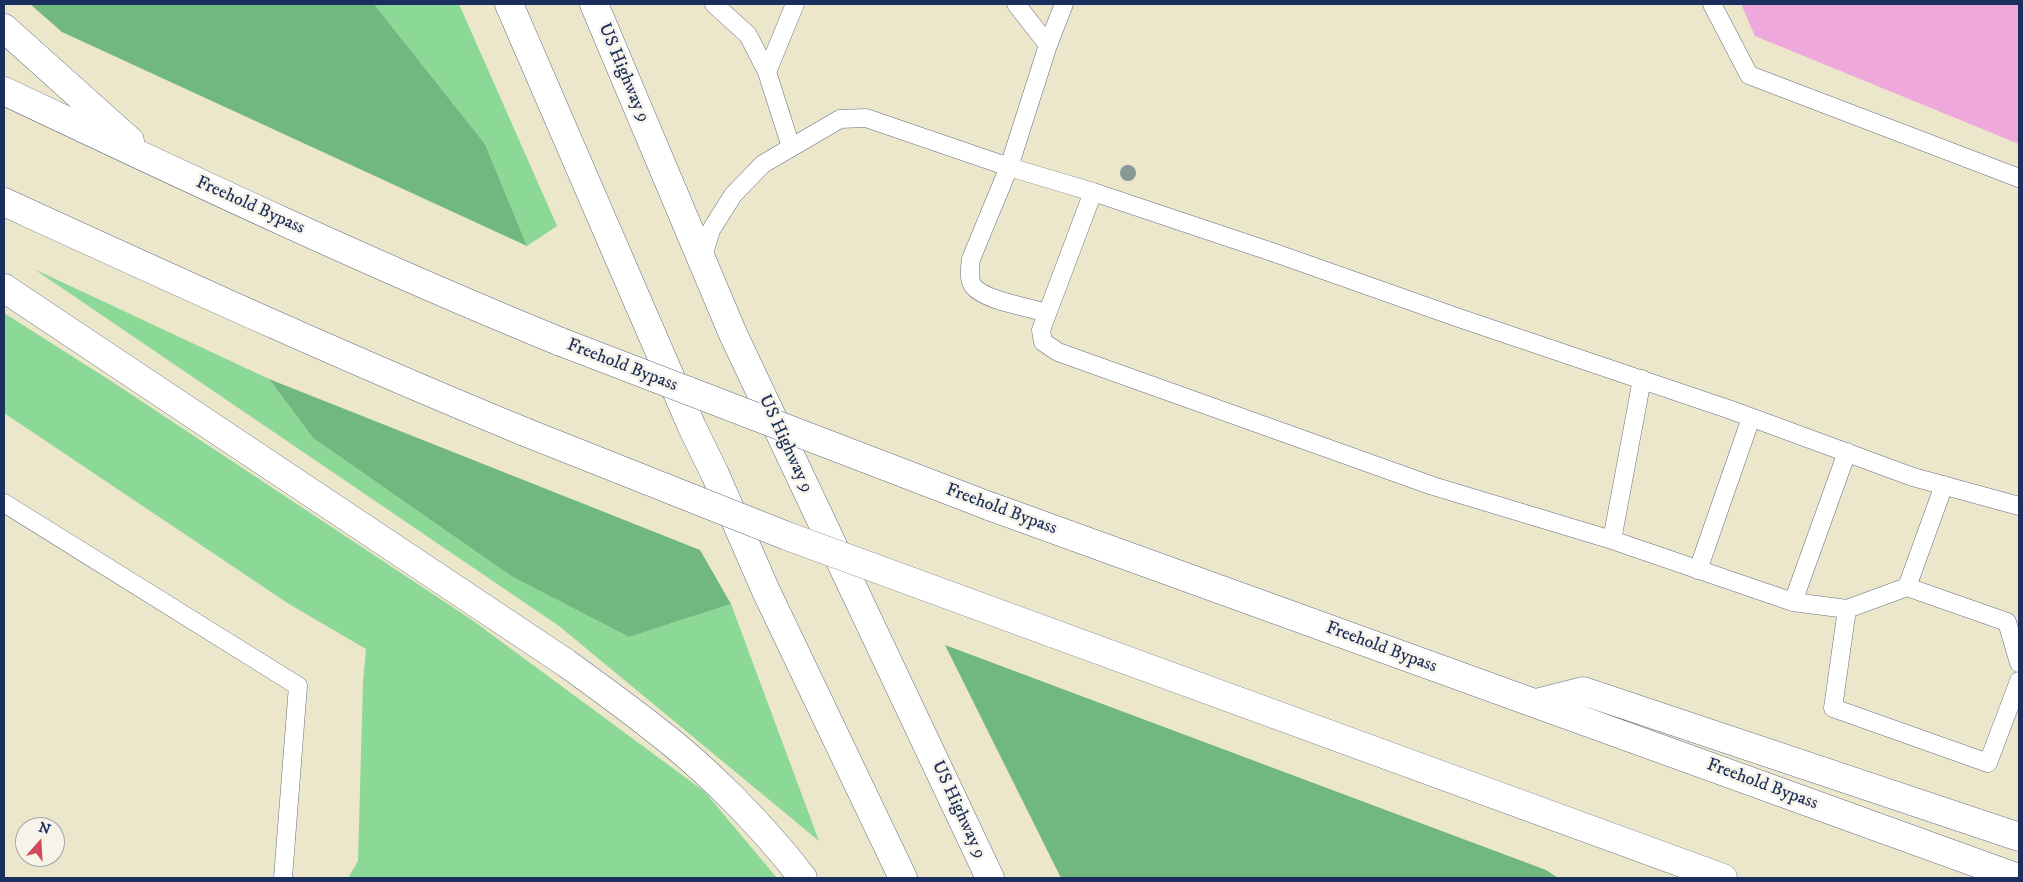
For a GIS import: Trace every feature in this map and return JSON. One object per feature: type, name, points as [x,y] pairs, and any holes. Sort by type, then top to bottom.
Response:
[{"type":"highway","points":[[509,4],[692,427],[715,474],[766,591],[903,878]]},
{"type":"highway","name":"US Highway 9","points":[[594,4],[737,343],[990,878]]},
{"type":"highway","points":[[4,28],[153,162]]},
{"type":"highway","name":"Freehold Bypass","points":[[4,91],[153,162],[406,277],[561,342],[989,506],[2018,878]]},
{"type":"highway","points":[[4,202],[267,322],[404,382],[787,536],[1723,878]]},
{"type":"highway","points":[[4,288],[566,663],[654,728],[722,788],[782,851],[803,878]]},
{"type":"highway","points":[[1536,703],[1583,691],[2019,837]]},
{"type":"lane","points":[[714,4],[748,35],[767,72],[791,147]]},
{"type":"lane","points":[[767,72],[795,4]]},
{"type":"lane","points":[[1016,4],[1048,44]]},
{"type":"lane","points":[[1047,312],[986,296],[973,285],[969,272],[971,258],[1009,167],[1048,44],[1064,4]]},
{"type":"lane","points":[[1712,4],[1749,75],[2019,178]]},
{"type":"lane","points":[[702,259],[711,230],[732,195],[763,164],[840,119],[866,118],[1009,167],[1093,192],[1642,379],[1822,441],[1913,476],[2019,506]]},
{"type":"lane","points":[[1093,192],[1041,330],[1043,342],[1058,352],[1433,486],[1612,540],[1793,602],[1847,609],[1907,587],[2006,622],[2019,663]]},
{"type":"lane","points":[[1612,540],[1642,379]]},
{"type":"lane","points":[[1698,570],[1751,418]]},
{"type":"lane","points":[[1793,602],[1847,452]]},
{"type":"lane","points":[[1907,587],[1944,485]]},
{"type":"lane","points":[[4,503],[298,686],[283,878]]},
{"type":"lane","points":[[1847,609],[1832,708],[1988,763],[2019,681]]},
{"type":"green space","points":[[30,4],[374,4],[485,144],[527,246],[62,32]]},
{"type":"green space","points":[[374,4],[459,4],[557,226],[527,246],[485,144]]},
{"type":"green space","points":[[34,269],[269,379],[313,438],[511,576],[629,637],[731,604],[819,841],[559,626]]},
{"type":"green space","points":[[4,313],[111,381],[472,620],[705,792],[777,878],[348,878],[358,861],[363,683],[366,649],[289,604],[4,413]]},
{"type":"green space","points":[[269,379],[700,550],[731,604],[629,637],[511,576],[313,438]]},
{"type":"green space","points":[[945,645],[1546,870],[1558,878],[1061,878]]},
{"type":"building","points":[[1741,4],[2019,4],[2019,144],[1755,36]]}]
